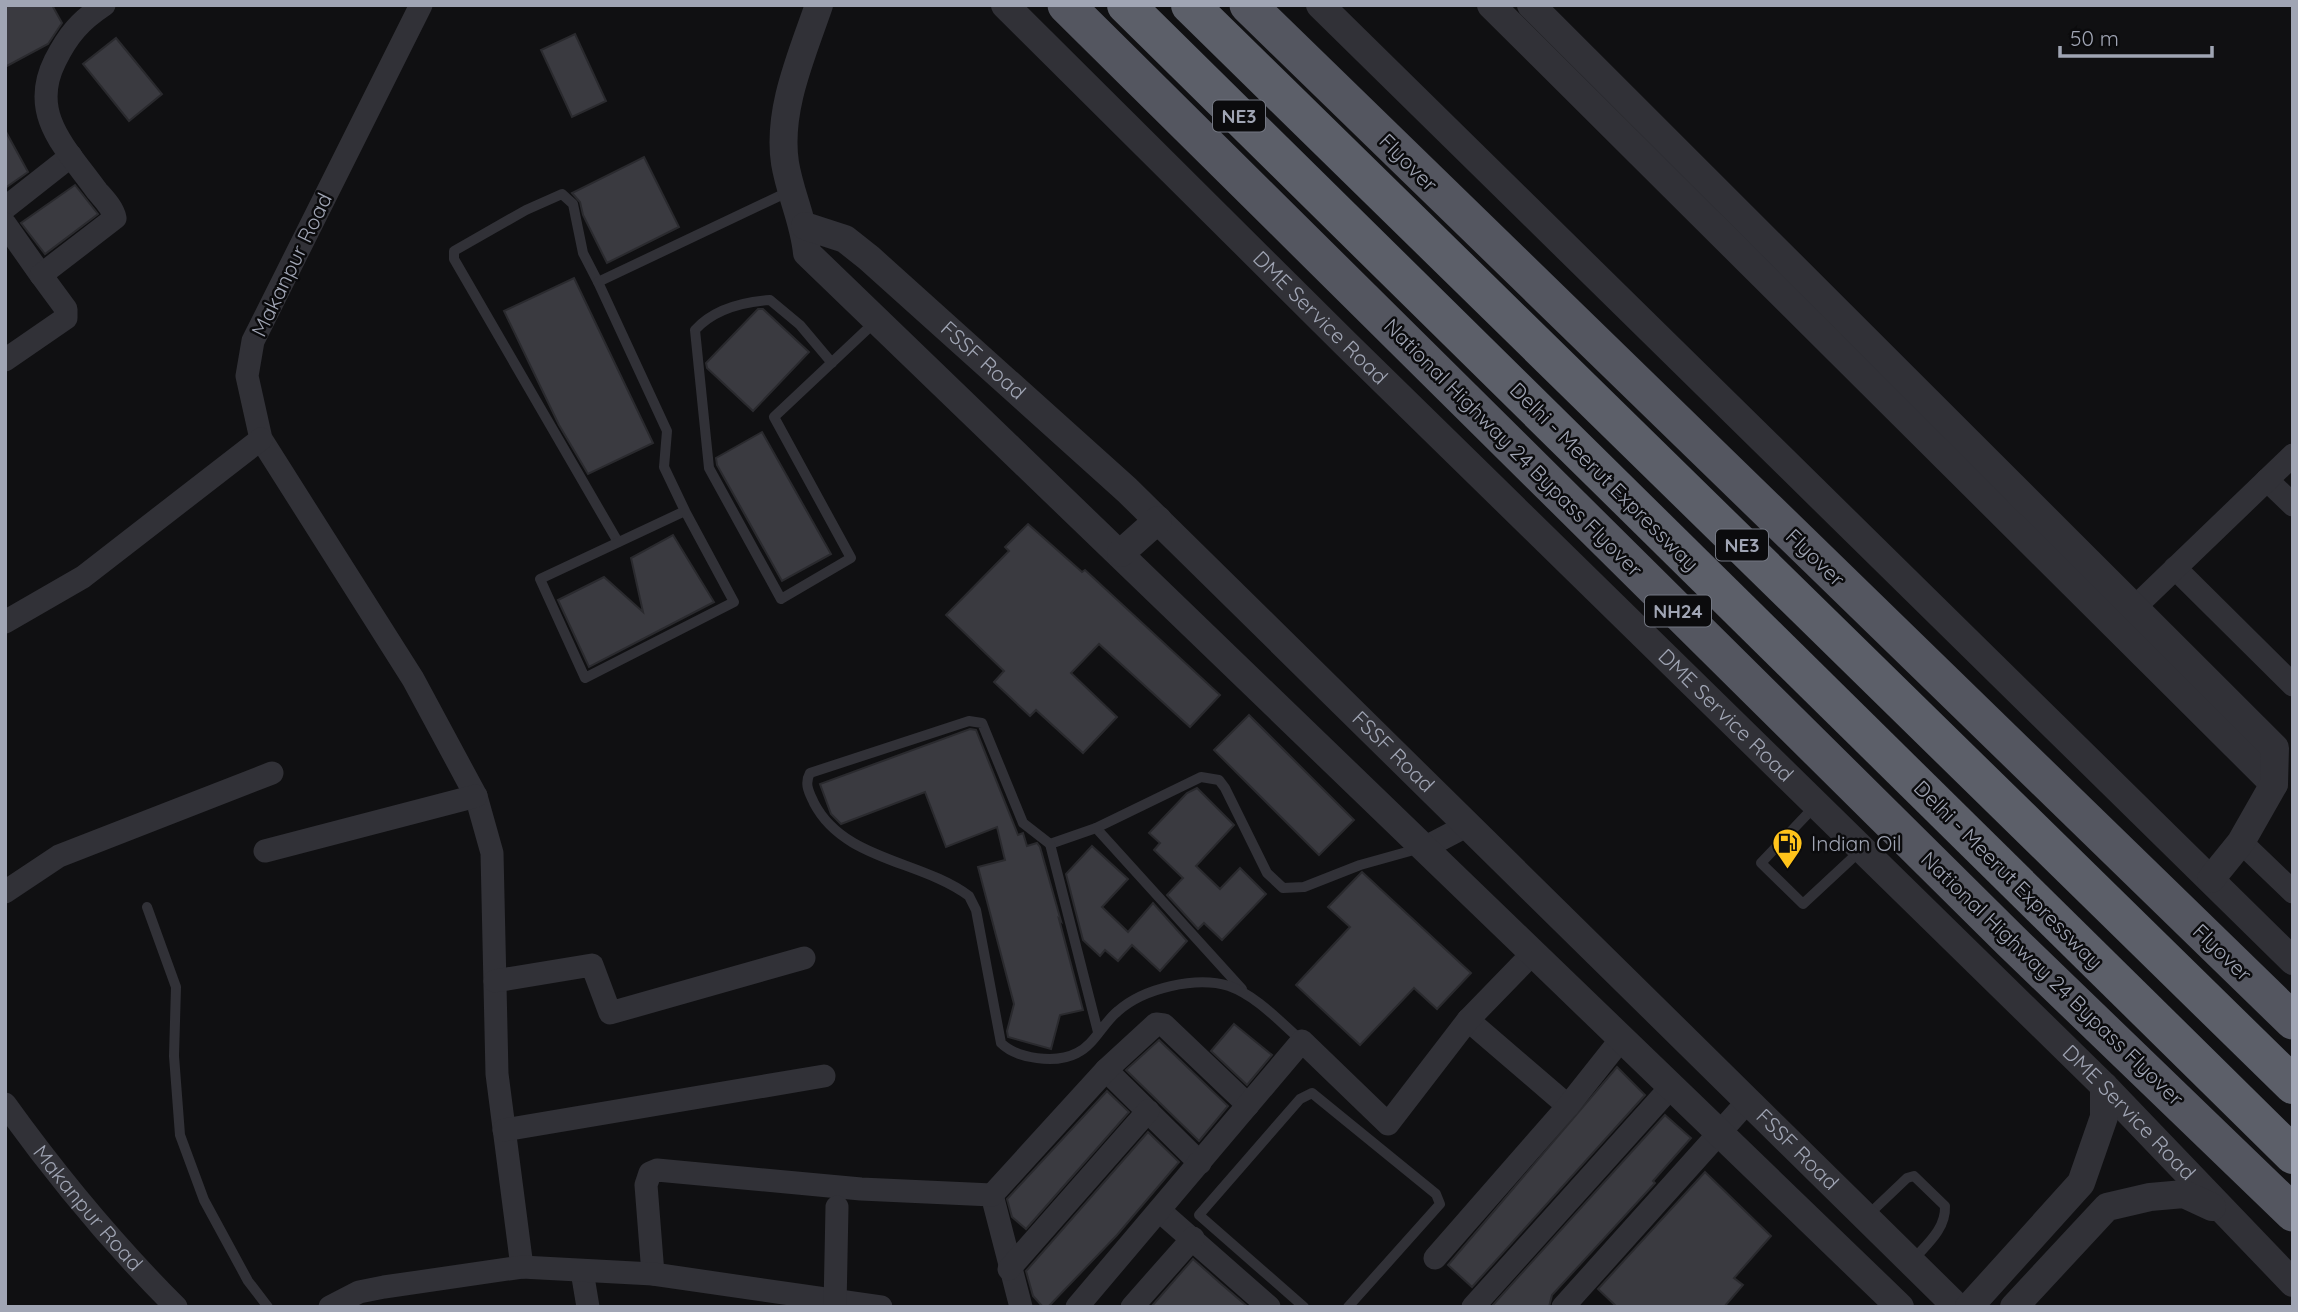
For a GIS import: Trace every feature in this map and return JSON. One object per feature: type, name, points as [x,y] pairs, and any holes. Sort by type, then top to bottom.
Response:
[{"type":"highway","name":"National Highway 24 Bypass Flyover","points":[[1066,5],[2002,932],[2293,1213]]},
{"type":"highway","name":"Delhi - Meerut Expressway","points":[[1126,5],[2293,1155]]},
{"type":"highway","name":"NE3","points":[[1190,5],[2293,1085]]},
{"type":"highway","name":"Flyover","points":[[1248,5],[2293,1021]]},
{"type":"street","points":[[41,275],[115,218],[71,156],[48,117],[45,91],[48,74],[75,13],[104,5]]},
{"type":"street","name":"Makanpur Road","points":[[421,5],[253,341],[247,376],[261,439],[413,679],[476,796],[492,853],[497,1074],[522,1267]]},
{"type":"street","name":"FSSF Road","points":[[819,5],[789,99],[784,134],[785,164],[805,226],[807,253],[1900,1307]]},
{"type":"street","name":"DME Service Road","points":[[1005,5],[2104,1086],[2222,1213],[2293,1283]]},
{"type":"street","points":[[1320,5],[1661,344],[2293,961]]},
{"type":"street","points":[[1491,5],[2041,555],[2280,766]]},
{"type":"street","points":[[1531,5],[2134,608],[2280,766]]},
{"type":"street","points":[[5,208],[71,156]]},
{"type":"street","points":[[5,223],[66,309],[66,318],[5,360]]},
{"type":"street","name":"FSSF Road","points":[[805,226],[845,239],[869,258],[1157,520],[1957,1307]]},
{"type":"street","points":[[5,622],[83,577],[261,439]]},
{"type":"street","points":[[2134,608],[2293,455]]},
{"type":"street","points":[[2267,480],[2293,506]]},
{"type":"street","points":[[1121,553],[1157,520]]},
{"type":"street","points":[[2041,555],[2060,534]]},
{"type":"street","points":[[2175,568],[2293,685]]},
{"type":"street","points":[[2211,879],[2241,842],[2280,766]]},
{"type":"street","points":[[5,892],[59,856],[272,773]]},
{"type":"street","points":[[265,851],[476,796]]},
{"type":"street","points":[[1426,847],[1468,825]]},
{"type":"street","points":[[2241,842],[2293,892]]},
{"type":"street","points":[[1077,1307],[1161,1212],[1302,1041],[1388,1124],[1468,1020],[1534,952]]},
{"type":"street","points":[[495,981],[592,965],[610,1013],[804,958]]},
{"type":"street","points":[[1468,1020],[1568,1106]]},
{"type":"street","points":[[992,1195],[1106,1070],[1160,1024],[1248,1105]]},
{"type":"street","points":[[1435,1258],[1568,1106],[1622,1038]]},
{"type":"street","points":[[1106,1070],[1200,1163]]},
{"type":"street","points":[[504,1130],[824,1076]]},
{"type":"street","points":[[1969,1307],[2081,1183],[2104,1117],[2104,1086]]},
{"type":"street","points":[[1473,1307],[1671,1087]]},
{"type":"street","points":[[1563,1307],[1717,1132],[1748,1101]]},
{"type":"street","name":"Makanpur Road","points":[[5,1104],[27,1135],[149,1280],[176,1307]]},
{"type":"street","points":[[1009,1269],[1148,1111]]},
{"type":"street","points":[[653,1274],[646,1185],[650,1173],[657,1170],[861,1189],[992,1195]]},
{"type":"street","points":[[2014,1307],[2106,1207],[2151,1197],[2183,1194],[2222,1213]]},
{"type":"street","points":[[992,1195],[1020,1307]]},
{"type":"street","points":[[835,1302],[837,1207]]},
{"type":"street","points":[[1161,1212],[1269,1307]]},
{"type":"street","points":[[1142,1303],[1193,1238]]},
{"type":"street","points":[[330,1307],[359,1292],[522,1267],[653,1274],[881,1307]]},
{"type":"street","points":[[582,1270],[588,1307]]},
{"type":"lane","points":[[598,282],[792,190]]},
{"type":"lane","points":[[618,542],[454,259],[454,251],[526,210],[562,194],[573,204],[583,253],[667,431],[664,467],[734,602],[586,678],[540,579],[685,511]]},
{"type":"lane","points":[[832,363],[800,324],[770,300],[748,302],[707,317],[695,330],[709,468],[780,599],[851,558],[774,417],[832,363],[878,319]]},
{"type":"lane","points":[[1098,1032],[1050,844],[1023,823],[986,731],[976,720],[817,769],[806,780],[822,819],[840,836],[969,896],[976,910],[1001,1043],[1011,1052],[1023,1056],[1065,1057],[1086,1046],[1118,1010],[1132,1001],[1173,986],[1211,983],[1230,986],[1247,995]]},
{"type":"lane","points":[[1050,844],[1096,828],[1201,777],[1219,780],[1225,788],[1267,873],[1283,888],[1304,887],[1360,865],[1426,847]]},
{"type":"lane","points":[[1816,805],[1761,863],[1803,904],[1862,849]]},
{"type":"lane","points":[[1096,828],[1247,995],[1302,1041]]},
{"type":"lane","points":[[147,907],[176,987],[174,1055],[180,1135],[204,1200],[248,1281],[268,1307]]},
{"type":"lane","points":[[1304,1307],[1199,1215],[1306,1093],[1320,1097],[1436,1194],[1440,1203],[1348,1307]]},
{"type":"lane","points":[[1372,1143],[1388,1124]]},
{"type":"lane","points":[[1866,1217],[1907,1178],[1913,1176],[1919,1180],[1945,1206],[1945,1215],[1942,1227],[1912,1262]]},
{"type":"building","points":[[5,5],[52,5],[62,23],[48,44],[5,67]]},
{"type":"building","points":[[575,34],[606,101],[572,117],[541,50]]},
{"type":"building","points":[[116,38],[162,94],[129,121],[83,64]]},
{"type":"building","points":[[5,130],[28,172],[5,188]]},
{"type":"building","points":[[644,157],[679,227],[607,263],[583,215],[580,202],[572,193]]},
{"type":"building","points":[[75,185],[98,214],[45,254],[21,223]]},
{"type":"building","points":[[574,278],[653,443],[588,474],[559,425],[504,311]]},
{"type":"building","points":[[758,309],[763,309],[809,352],[753,411],[707,368],[706,363]]},
{"type":"building","points":[[762,432],[831,554],[782,581],[717,465],[716,458]]},
{"type":"building","points":[[1028,524],[1082,572],[1085,570],[1220,695],[1190,727],[1099,644],[1071,673],[1117,717],[1083,753],[1036,710],[1030,716],[994,682],[1004,671],[946,615],[1009,551],[1005,547]]},
{"type":"building","points":[[673,535],[714,602],[589,667],[558,600],[604,577],[643,612],[631,558]]},
{"type":"building","points":[[1249,715],[1354,820],[1319,855],[1214,750]]},
{"type":"building","points":[[970,729],[976,730],[1018,835],[1023,833],[1027,846],[1037,843],[1040,847],[1061,921],[1059,919],[1083,1010],[1060,1015],[1051,1049],[1008,1037],[1014,1004],[978,867],[1005,860],[997,827],[946,847],[925,792],[841,824],[831,814],[820,784]]},
{"type":"building","points":[[1197,788],[1234,825],[1196,866],[1220,889],[1240,868],[1266,894],[1222,940],[1204,923],[1198,929],[1167,895],[1183,878],[1154,850],[1160,843],[1149,833],[1187,793]]},
{"type":"building","points":[[1092,846],[1128,879],[1102,907],[1128,932],[1153,903],[1187,941],[1160,971],[1132,945],[1118,961],[1105,950],[1100,956],[1083,940],[1066,874]]},
{"type":"building","points":[[1362,872],[1471,973],[1437,1009],[1414,988],[1360,1045],[1296,985],[1350,927],[1328,907]]},
{"type":"building","points":[[1234,1024],[1272,1055],[1247,1085],[1211,1051]]},
{"type":"building","points":[[1159,1040],[1228,1106],[1199,1141],[1126,1070]]},
{"type":"building","points":[[1617,1067],[1645,1095],[1472,1287],[1448,1265]]},
{"type":"building","points":[[1107,1091],[1129,1112],[1026,1229],[1012,1217],[1007,1199]]},
{"type":"building","points":[[1665,1115],[1691,1138],[1653,1181],[1655,1183],[1552,1295],[1549,1307],[1492,1306]]},
{"type":"building","points":[[1148,1132],[1179,1162],[1117,1235],[1048,1307],[1043,1307],[1033,1296],[1026,1271]]},
{"type":"building","points":[[1705,1172],[1771,1236],[1734,1278],[1743,1285],[1724,1307],[1617,1307],[1598,1289]]},
{"type":"building","points":[[1193,1259],[1220,1283],[1248,1307],[1151,1307]]},
{"type":"place","name":"Indian Oil","points":[[1788,871]]}]
